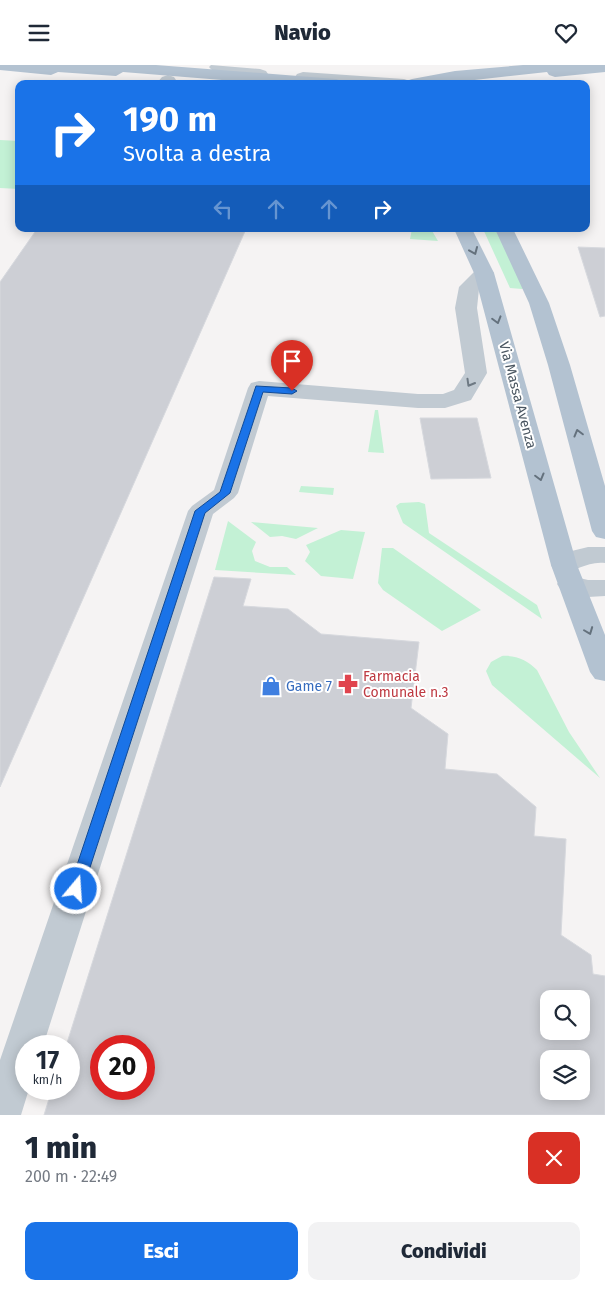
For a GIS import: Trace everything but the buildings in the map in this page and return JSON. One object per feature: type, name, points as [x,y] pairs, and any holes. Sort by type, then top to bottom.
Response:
[{"type":"main road","points":[[0,65],[146,80]]},
{"type":"main road","points":[[32,65],[217,80]]},
{"type":"main road","points":[[97,65],[306,80]]},
{"type":"main road","points":[[434,80],[455,76],[573,65]]},
{"type":"main road","points":[[484,80],[605,67]]},
{"type":"main road","points":[[539,80],[605,72]]},
{"type":"main road","name":"Via Massa Avenza","points":[[464,232],[484,273],[568,575],[605,672]]},
{"type":"main road","points":[[505,232],[539,303],[559,365],[605,531]]},
{"type":"main road","points":[[521,232],[540,273],[539,303]]},
{"type":"street","points":[[220,65],[216,67],[225,71],[349,80]]},
{"type":"street","points":[[1,1115],[201,511],[225,493],[259,388],[418,401],[445,401],[463,395],[476,373],[466,308],[469,287],[484,273]]},
{"type":"street","points":[[605,555],[587,555],[576,558],[568,575],[586,589],[598,590],[605,588]]},
{"type":"green space","points":[[0,140],[15,141],[15,189],[0,188]]},
{"type":"green space","points":[[411,232],[433,232],[438,241],[410,239]]},
{"type":"green space","points":[[484,232],[501,232],[526,287],[522,289],[510,288]]},
{"type":"green space","points":[[375,410],[378,410],[384,453],[368,452]]},
{"type":"green space","points":[[301,486],[334,488],[333,495],[299,492]]},
{"type":"green space","points":[[419,502],[425,504],[429,533],[537,605],[542,619],[403,523],[396,506],[400,503]]},
{"type":"green space","points":[[228,521],[256,542],[252,551],[255,561],[270,567],[287,567],[296,575],[215,570]]},
{"type":"green space","points":[[251,522],[318,528],[296,539],[282,536],[270,537]]},
{"type":"green space","points":[[341,530],[365,532],[353,579],[321,576],[305,561],[310,552],[306,545]]},
{"type":"green space","points":[[382,548],[393,548],[481,610],[442,631],[383,590],[378,583]]},
{"type":"green space","points":[[502,656],[512,656],[521,659],[537,670],[569,732],[600,778],[492,685],[486,671],[491,662]]},
{"type":"place","name":"Farmacia Comunale n.3","points":[[348,684]]},
{"type":"place","name":"Game 7","points":[[271,686]]},
{"type":"route","points":[[76,889],[201,511],[225,493],[259,388],[292,391]]}]
